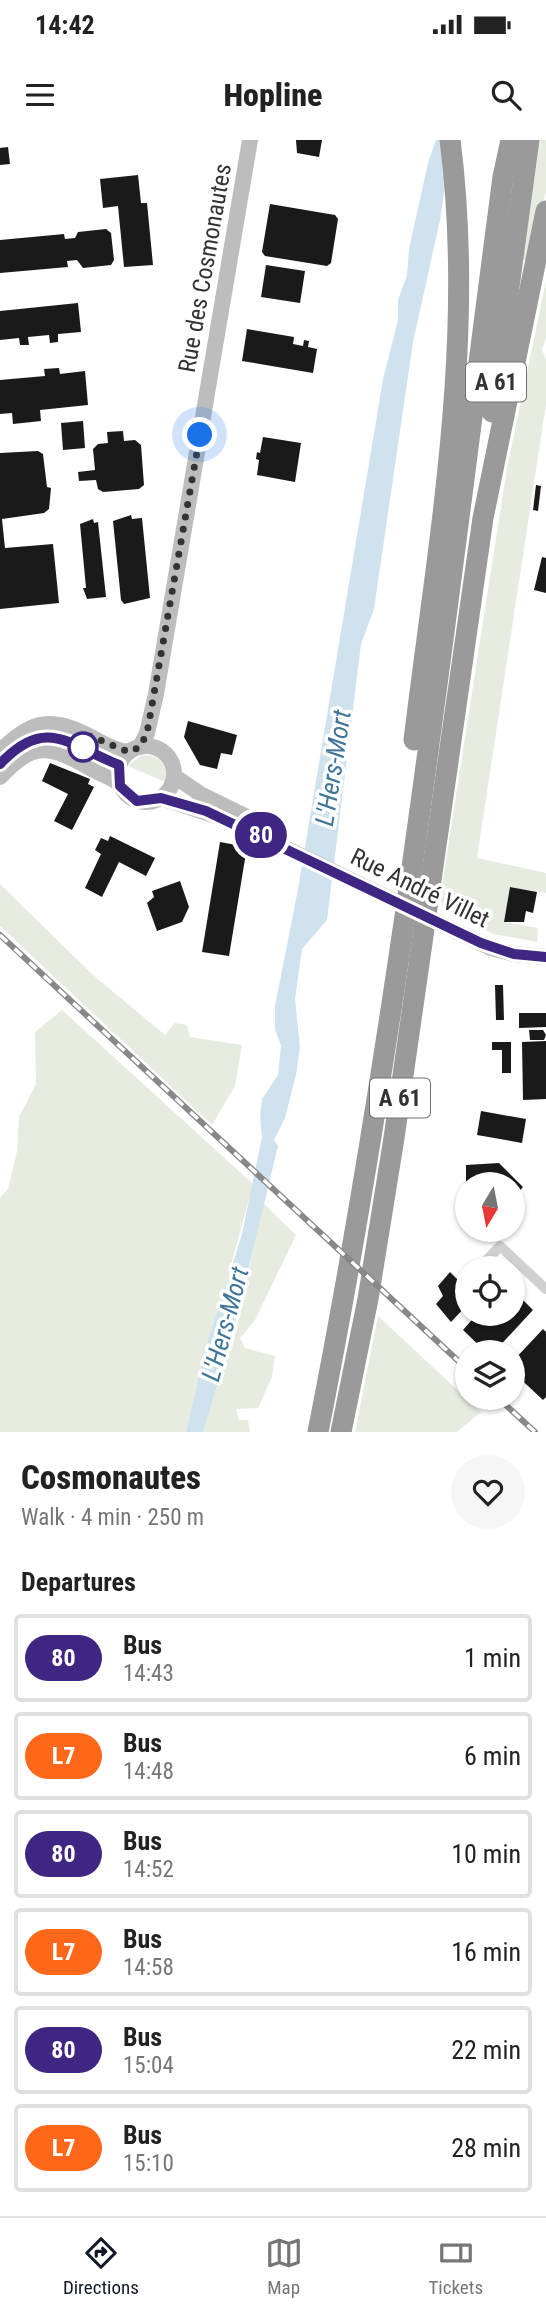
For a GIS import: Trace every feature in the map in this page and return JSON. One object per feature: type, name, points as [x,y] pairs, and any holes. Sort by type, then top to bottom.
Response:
[{"type":"highway","points":[[403,885],[453,425],[460,291],[458,208],[450,140]]},
{"type":"highway","name":"A 61","points":[[318,1432],[348,1280],[388,1030],[399,913],[503,177],[505,140]]},
{"type":"highway","points":[[503,177],[511,140]]},
{"type":"highway","name":"A 61","points":[[341,1432],[373,1270],[425,926],[483,517],[491,421],[529,140]]},
{"type":"highway","points":[[483,517],[546,211]]},
{"type":"highway","points":[[520,338],[546,251]]},
{"type":"main road","name":"Rue des Cosmonautes","points":[[134,749],[147,733],[156,694],[250,140]]},
{"type":"main road","name":"Rue des Cosmonautes","points":[[156,694],[157,734],[162,752]]},
{"type":"main road","points":[[1,750],[19,733],[50,723],[68,726],[110,747],[134,749],[162,752],[171,762],[174,776],[170,789],[161,798],[137,801],[124,792],[119,783],[119,765],[134,749]]},
{"type":"main road","points":[[0,777],[15,761],[31,751],[57,751],[119,783]]},
{"type":"main road","name":"Rue André Villet","points":[[174,776],[278,838],[354,875],[497,939],[546,946]]},
{"type":"main road","name":"Rue André Villet","points":[[161,798],[206,811],[278,838]]},
{"type":"main road","name":"Rue André Villet","points":[[354,875],[491,948],[514,954],[546,957]]},
{"type":"street","points":[[491,1256],[499,1246],[510,1256]]},
{"type":"street","points":[[525,1270],[546,1289]]},
{"type":"shaded area","points":[[540,140],[546,140],[546,191],[527,261],[523,260]]},
{"type":"shaded area","points":[[546,281],[546,337],[542,350],[546,359],[546,404],[477,858],[546,873],[546,893],[510,887],[504,922],[538,928],[537,942],[494,934],[451,914],[443,908],[440,898],[507,468]]},
{"type":"shaded area","points":[[142,755],[153,756],[161,762],[165,770],[165,782],[128,766]]},
{"type":"shaded area","points":[[0,884],[93,975],[165,1035],[175,1023],[187,1025],[190,1037],[242,1045],[235,1086],[212,1125],[0,926]]},
{"type":"shaded area","points":[[62,1010],[253,1184],[186,1432],[0,1432],[0,1198],[8,1189],[17,1151],[19,1117],[36,1084],[35,1032]]},
{"type":"shaded area","points":[[263,1203],[296,1235],[255,1320],[240,1338],[245,1348],[275,1356],[272,1377],[258,1408],[236,1409],[239,1420],[248,1420],[250,1432],[203,1432],[225,1359],[232,1349]]},
{"type":"shaded area","points":[[378,1316],[455,1388],[455,1410],[481,1412],[457,1432],[355,1432]]},
{"type":"water","name":"L'Hers-Mort","points":[[436,140],[452,140],[440,220],[413,342],[374,609],[361,644],[327,920],[302,949],[295,999],[300,1048],[296,1075],[285,1118],[274,1140],[278,1146],[232,1337],[203,1432],[186,1432],[207,1344],[242,1234],[262,1137],[262,1099],[278,1075],[281,1045],[275,1030],[275,1006],[298,889],[383,379],[398,320],[398,300],[407,275],[409,249],[428,163]]},
{"type":"building","points":[[296,140],[322,140],[319,157],[297,153]]},
{"type":"building","points":[[8,147],[10,164],[0,165],[0,148]]},
{"type":"building","points":[[138,175],[141,203],[147,203],[153,265],[124,267],[118,206],[103,208],[100,179]]},
{"type":"building","points":[[270,204],[335,215],[338,219],[331,263],[327,266],[265,256],[262,252]]},
{"type":"building","points":[[106,229],[111,233],[114,260],[111,265],[83,268],[77,260],[67,261],[68,267],[0,273],[0,240],[64,234],[65,239],[75,238],[78,232]]},
{"type":"building","points":[[266,265],[305,271],[300,303],[261,297]]},
{"type":"building","points":[[78,303],[81,332],[58,334],[58,342],[50,343],[49,335],[28,337],[29,345],[20,345],[19,338],[0,340],[0,311]]},
{"type":"building","points":[[247,329],[294,337],[293,344],[303,346],[304,340],[309,341],[308,347],[317,349],[313,373],[242,361]]},
{"type":"building","points":[[59,368],[60,374],[85,371],[88,405],[40,410],[41,421],[13,424],[12,413],[0,414],[0,380],[45,376],[44,369]]},
{"type":"building","points":[[83,421],[85,448],[63,450],[61,423]]},
{"type":"building","points":[[123,431],[124,441],[135,440],[141,445],[144,485],[139,489],[103,492],[98,489],[96,480],[79,481],[78,472],[95,470],[93,449],[98,444],[108,443],[107,432]]},
{"type":"building","points":[[263,437],[301,443],[295,482],[257,475],[257,452],[260,453]]},
{"type":"building","points":[[38,451],[43,454],[47,487],[51,488],[49,509],[44,513],[2,519],[5,548],[53,544],[59,603],[0,609],[0,453]]},
{"type":"building","points":[[536,485],[541,486],[538,511],[533,510]]},
{"type":"building","points":[[131,515],[132,519],[142,518],[150,598],[124,604],[121,600],[113,521]]},
{"type":"building","points":[[93,519],[94,523],[98,522],[106,597],[87,599],[83,588],[86,588],[80,524]]},
{"type":"building","points":[[542,557],[546,558],[546,593],[534,590]]},
{"type":"building","points":[[188,721],[237,735],[232,755],[221,753],[217,769],[200,765],[184,737]]},
{"type":"building","points":[[50,763],[90,779],[88,784],[94,787],[72,830],[54,821],[68,794],[42,781]]},
{"type":"building","points":[[110,836],[155,858],[146,876],[119,862],[102,897],[85,888],[101,854],[95,850],[101,838],[108,841]]},
{"type":"building","points":[[220,842],[247,847],[229,956],[202,952]]},
{"type":"building","points":[[180,881],[189,907],[182,922],[157,931],[147,903],[154,897],[152,891]]},
{"type":"building","points":[[510,887],[537,892],[533,913],[526,911],[524,922],[504,922]]},
{"type":"building","points":[[495,985],[503,985],[504,1020],[496,1020]]},
{"type":"building","points":[[519,1013],[546,1013],[546,1027],[519,1028]]},
{"type":"building","points":[[529,1030],[543,1030],[546,1035],[544,1040],[530,1040]]},
{"type":"building","points":[[546,1041],[546,1099],[523,1100],[522,1042]]},
{"type":"building","points":[[492,1042],[511,1042],[511,1073],[502,1073],[502,1050],[492,1050]]},
{"type":"building","points":[[481,1111],[526,1119],[522,1143],[477,1135]]},
{"type":"building","points":[[499,1163],[508,1172],[466,1172],[466,1165]]},
{"type":"building","points":[[450,1272],[455,1277],[455,1318],[451,1322],[436,1304],[443,1296],[438,1286]]},
{"type":"building","points":[[525,1302],[533,1310],[525,1319]]},
{"type":"building","points":[[466,1326],[518,1326],[505,1340],[473,1340],[463,1330]]},
{"type":"building","points":[[543,1329],[546,1332],[546,1397],[543,1400],[525,1383],[525,1348]]},
{"type":"railway","points":[[0,935],[455,1358]]},
{"type":"railway","points":[[511,1410],[535,1432]]},
{"type":"bus line","name":"80","points":[[0,764],[19,746],[35,738],[64,738],[119,765],[117,774],[120,786],[137,801],[154,801],[161,798],[206,811],[491,948],[514,954],[546,957]]},
{"type":"route","points":[[83,747],[90,736],[110,747],[129,752],[140,747],[147,733],[200,435]]}]
